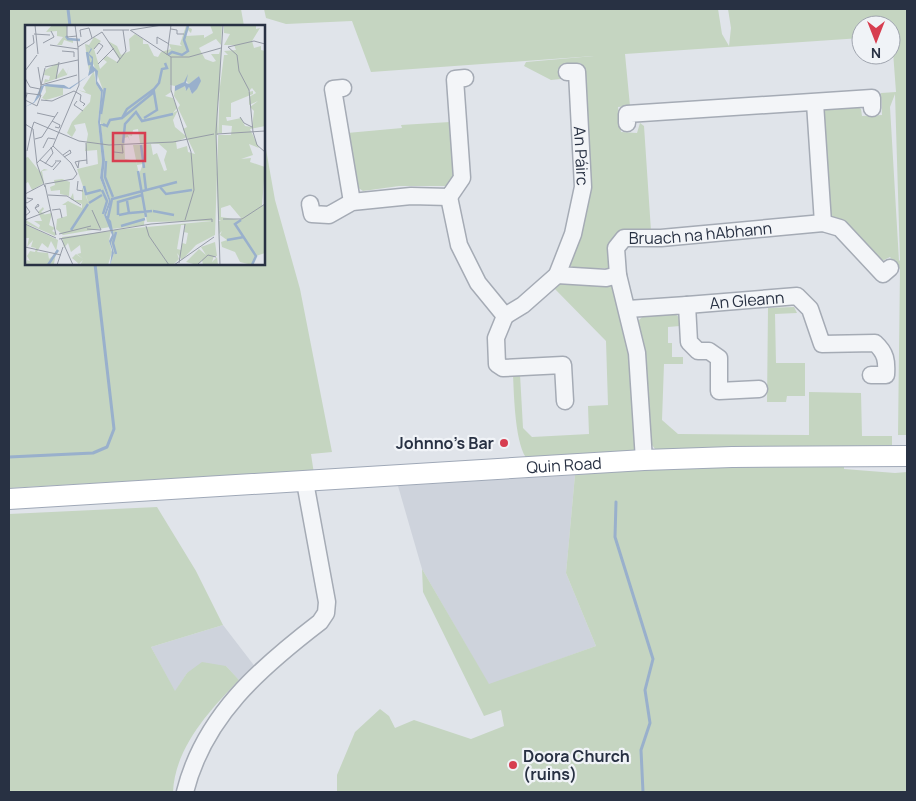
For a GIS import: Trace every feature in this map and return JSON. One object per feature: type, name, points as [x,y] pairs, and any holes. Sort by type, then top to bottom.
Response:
[{"type":"main road","name":"Quin Road","points":[[9,499],[644,460],[732,457],[907,456]]},
{"type":"street","name":"An Páirc","points":[[505,316],[523,305],[557,275],[573,234],[583,187],[577,72],[567,72]]},
{"type":"street","points":[[465,78],[455,79],[462,178],[449,197],[459,245],[478,283],[505,316],[496,338],[497,364],[503,368],[563,365],[565,401]]},
{"type":"street","points":[[343,88],[333,89],[352,202]]},
{"type":"street","points":[[627,123],[627,114],[872,98],[872,108]]},
{"type":"street","points":[[815,103],[823,223],[840,228],[883,274],[890,268]]},
{"type":"street","points":[[310,204],[312,214],[329,214],[352,202],[410,196],[449,197]]},
{"type":"street","name":"Bruach na hAbhann","points":[[644,460],[637,353],[628,309],[618,275],[616,248],[624,238],[661,238],[823,223]]},
{"type":"street","points":[[557,275],[606,278],[618,275]]},
{"type":"street","name":"An Gleann","points":[[628,309],[797,296],[810,309],[822,344],[875,343],[883,350],[887,362],[886,375],[871,375]]},
{"type":"street","name":"An Gleann","points":[[687,305],[689,342],[698,351],[709,352],[719,358],[718,391],[759,389]]},
{"type":"street","points":[[184,792],[197,754],[216,722],[256,674],[320,622],[326,613],[327,602],[305,482]]},
{"type":"shaded area","points":[[575,475],[566,573],[596,646],[489,685],[422,569],[398,486]]},
{"type":"shaded area","points":[[223,625],[256,668],[239,680],[226,666],[187,673],[175,692],[151,647]]},
{"type":"green space","points":[[9,9],[241,9],[244,25],[25,25],[25,265],[265,265],[265,144],[275,200],[300,289],[332,452],[311,454],[314,474],[267,473],[9,488]]},
{"type":"green space","points":[[264,9],[718,9],[722,34],[729,46],[731,28],[728,9],[907,9],[907,435],[898,435],[900,269],[890,257],[884,260],[876,259],[828,212],[821,113],[828,106],[853,104],[861,109],[862,116],[882,115],[881,93],[896,92],[894,65],[901,65],[901,15],[851,15],[851,39],[625,54],[630,106],[618,107],[621,132],[637,133],[640,123],[644,126],[651,231],[619,234],[608,268],[573,270],[570,264],[587,149],[581,63],[560,65],[561,79],[551,80],[524,66],[526,62],[594,56],[371,72],[352,21],[286,24],[266,18]],"holes":[[[895,94],[900,260],[890,107]]]},
{"type":"green space","points":[[450,122],[455,175],[451,183],[446,186],[399,186],[363,191],[357,187],[347,133],[402,128],[401,125]]},
{"type":"green space","points":[[605,281],[613,284],[630,353],[638,442],[634,450],[626,455],[528,460],[520,444],[518,433],[513,375],[520,374],[523,428],[532,437],[589,434],[588,406],[608,405],[606,341],[553,287],[557,283]]},
{"type":"green space","points":[[794,307],[797,313],[775,314],[776,363],[805,363],[805,396],[787,396],[786,402],[767,402],[768,308]]},
{"type":"green space","points":[[675,314],[680,318],[680,326],[668,327],[668,343],[672,343],[672,357],[683,357],[683,364],[664,364],[662,420],[678,434],[809,435],[809,392],[861,393],[862,436],[892,436],[892,447],[660,452],[655,449],[649,441],[637,322],[644,315]]},
{"type":"green space","points":[[844,463],[844,469],[895,473],[907,472],[907,792],[337,792],[337,775],[355,732],[380,709],[389,716],[395,728],[414,720],[471,739],[504,726],[501,710],[484,716],[423,592],[422,569],[489,684],[596,646],[566,573],[575,475],[681,467]]},
{"type":"green space","points":[[157,507],[196,571],[223,625],[151,647],[175,691],[187,673],[202,662],[226,666],[239,680],[206,717],[187,745],[175,775],[173,792],[9,792],[9,514]]},
{"type":"waterway","points":[[68,9],[70,25]]},
{"type":"waterway","points":[[9,457],[93,453],[107,447],[114,429],[95,265]]},
{"type":"waterway","points":[[616,502],[615,537],[653,659],[645,690],[650,723],[641,750],[643,792]]},
{"type":"place","name":"Johnno's Bar","points":[[504,443]]},
{"type":"place","name":"Doora Church (ruins)","points":[[513,765]]}]
